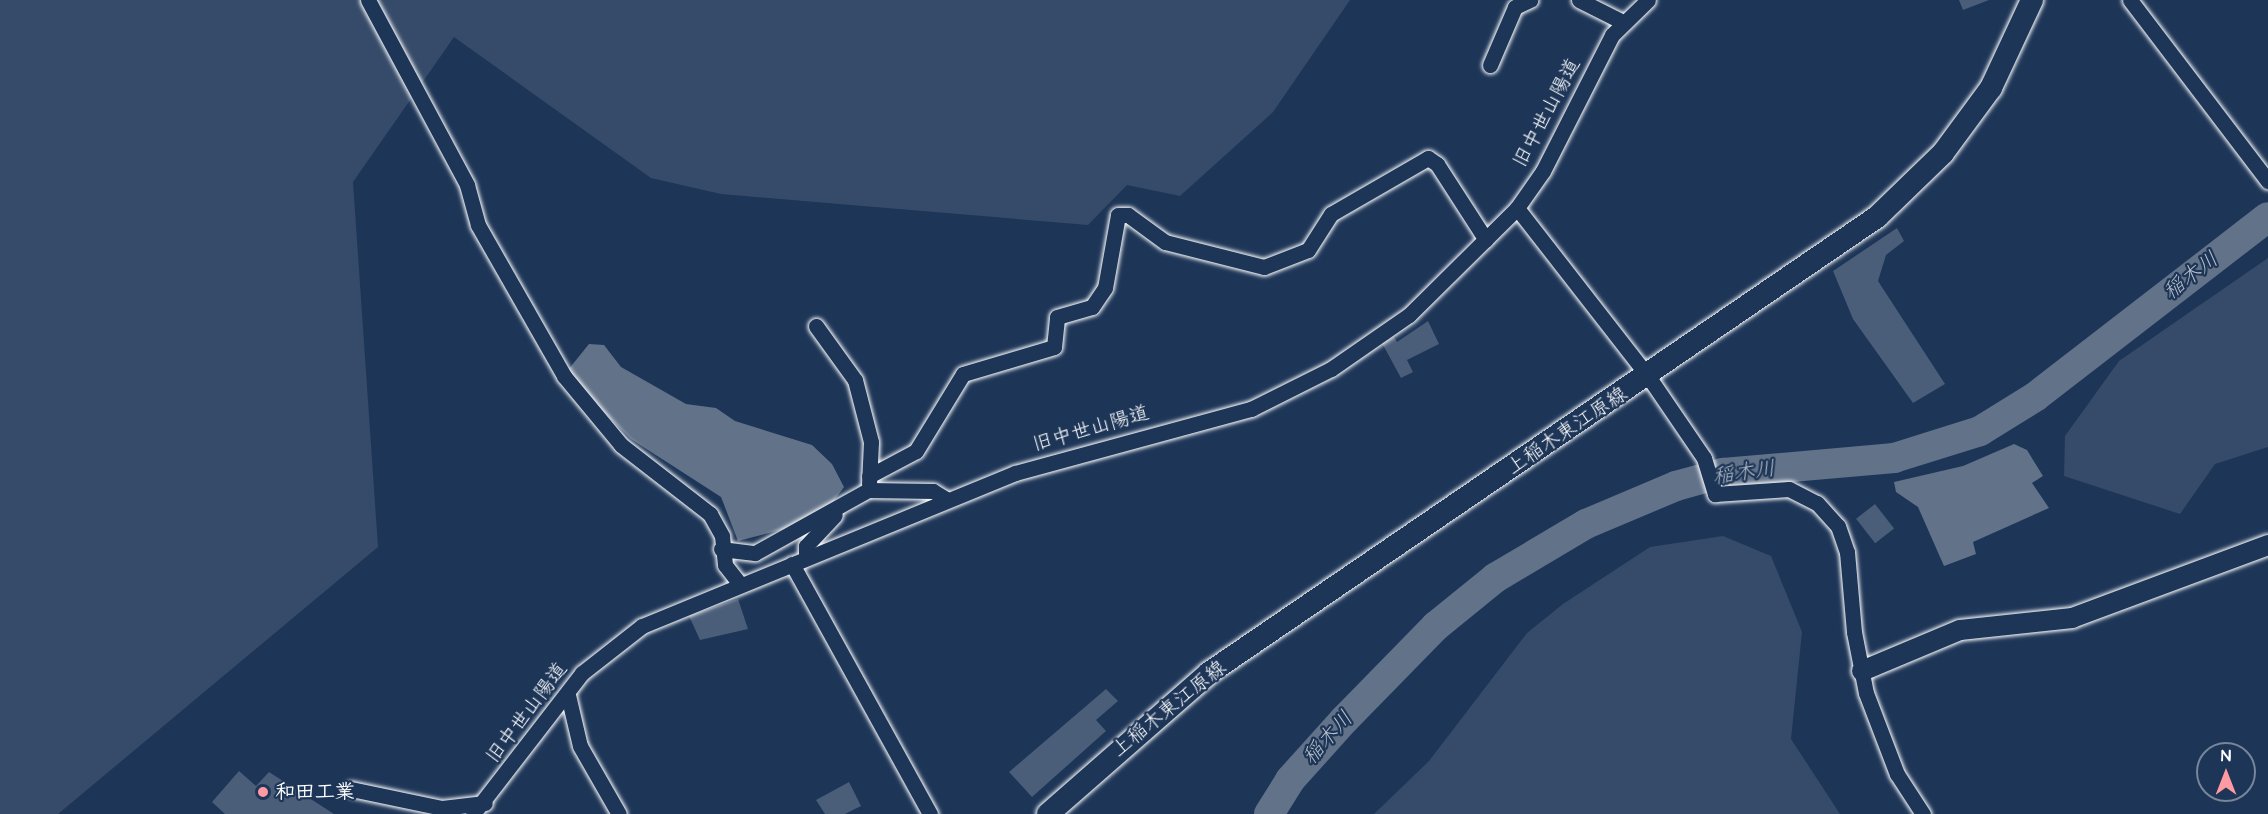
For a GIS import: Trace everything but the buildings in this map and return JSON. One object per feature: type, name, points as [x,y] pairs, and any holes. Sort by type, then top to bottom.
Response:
[{"type":"main road","name":"上稲木東江原線","points":[[1048,814],[1209,673],[1648,376],[1910,189],[1991,88],[2032,0]]},
{"type":"street","points":[[369,0],[467,185],[478,225],[564,376],[621,445],[710,514],[722,536],[721,549],[739,584]]},
{"type":"street","points":[[1490,65],[1515,7],[1530,0]]},
{"type":"street","points":[[1579,0],[1623,22]]},
{"type":"street","name":"旧中世山陽道","points":[[473,814],[485,804],[568,695],[582,673],[642,626],[946,499],[1065,455],[1251,408],[1290,393],[1409,315],[1517,208],[1544,171],[1623,22],[1647,0]]},
{"type":"street","points":[[2130,0],[2268,181]]},
{"type":"street","points":[[930,814],[799,561],[806,546],[840,508],[869,483],[916,451],[963,374],[1054,347],[1057,317],[1092,307],[1105,288],[1118,215],[1128,215],[1165,242],[1264,267],[1308,250],[1331,214],[1428,158],[1437,164],[1486,240]]},
{"type":"street","points":[[1517,208],[1648,376],[1705,462],[1715,494],[1790,489],[1817,503],[1838,526],[1847,552],[1862,670],[1878,731],[1923,814]]},
{"type":"street","points":[[816,326],[855,380],[871,442],[869,483]]},
{"type":"street","points":[[869,483],[933,491],[946,499]]},
{"type":"street","points":[[721,549],[755,553],[840,508]]},
{"type":"street","points":[[1862,670],[1960,630],[2072,618],[2268,545]]},
{"type":"street","points":[[568,695],[580,746],[619,814]]},
{"type":"street","points":[[351,789],[442,808],[485,804]]},
{"type":"shaded area","points":[[0,0],[1350,0],[1273,112],[1180,196],[1127,185],[1088,225],[721,194],[651,178],[454,37],[353,182],[378,547],[58,814],[0,814]]},
{"type":"shaded area","points":[[2268,258],[2268,447],[2215,464],[2180,514],[2064,476],[2065,436],[2119,361]]},
{"type":"shaded area","points":[[589,344],[604,345],[621,367],[686,404],[716,408],[735,421],[812,445],[832,464],[844,487],[833,502],[784,529],[738,541],[721,497],[631,439],[586,394],[568,370]]},
{"type":"shaded area","points":[[2014,444],[2027,450],[2043,476],[2032,483],[2049,508],[1973,542],[1976,554],[1944,566],[1918,507],[1896,492],[1894,482],[1963,466]]},
{"type":"shaded area","points":[[1723,536],[1771,556],[1802,632],[1791,739],[1840,814],[1374,814],[1429,761],[1527,633],[1563,604],[1650,547]]},
{"type":"waterway","name":"稲木川","points":[[1269,814],[1290,780],[1345,719],[1436,626],[1495,578],[1586,524],[1676,486],[1723,473],[1894,458],[1980,431],[2035,397],[2268,217]]},
{"type":"place","name":"和田工業","points":[[263,792]]}]
